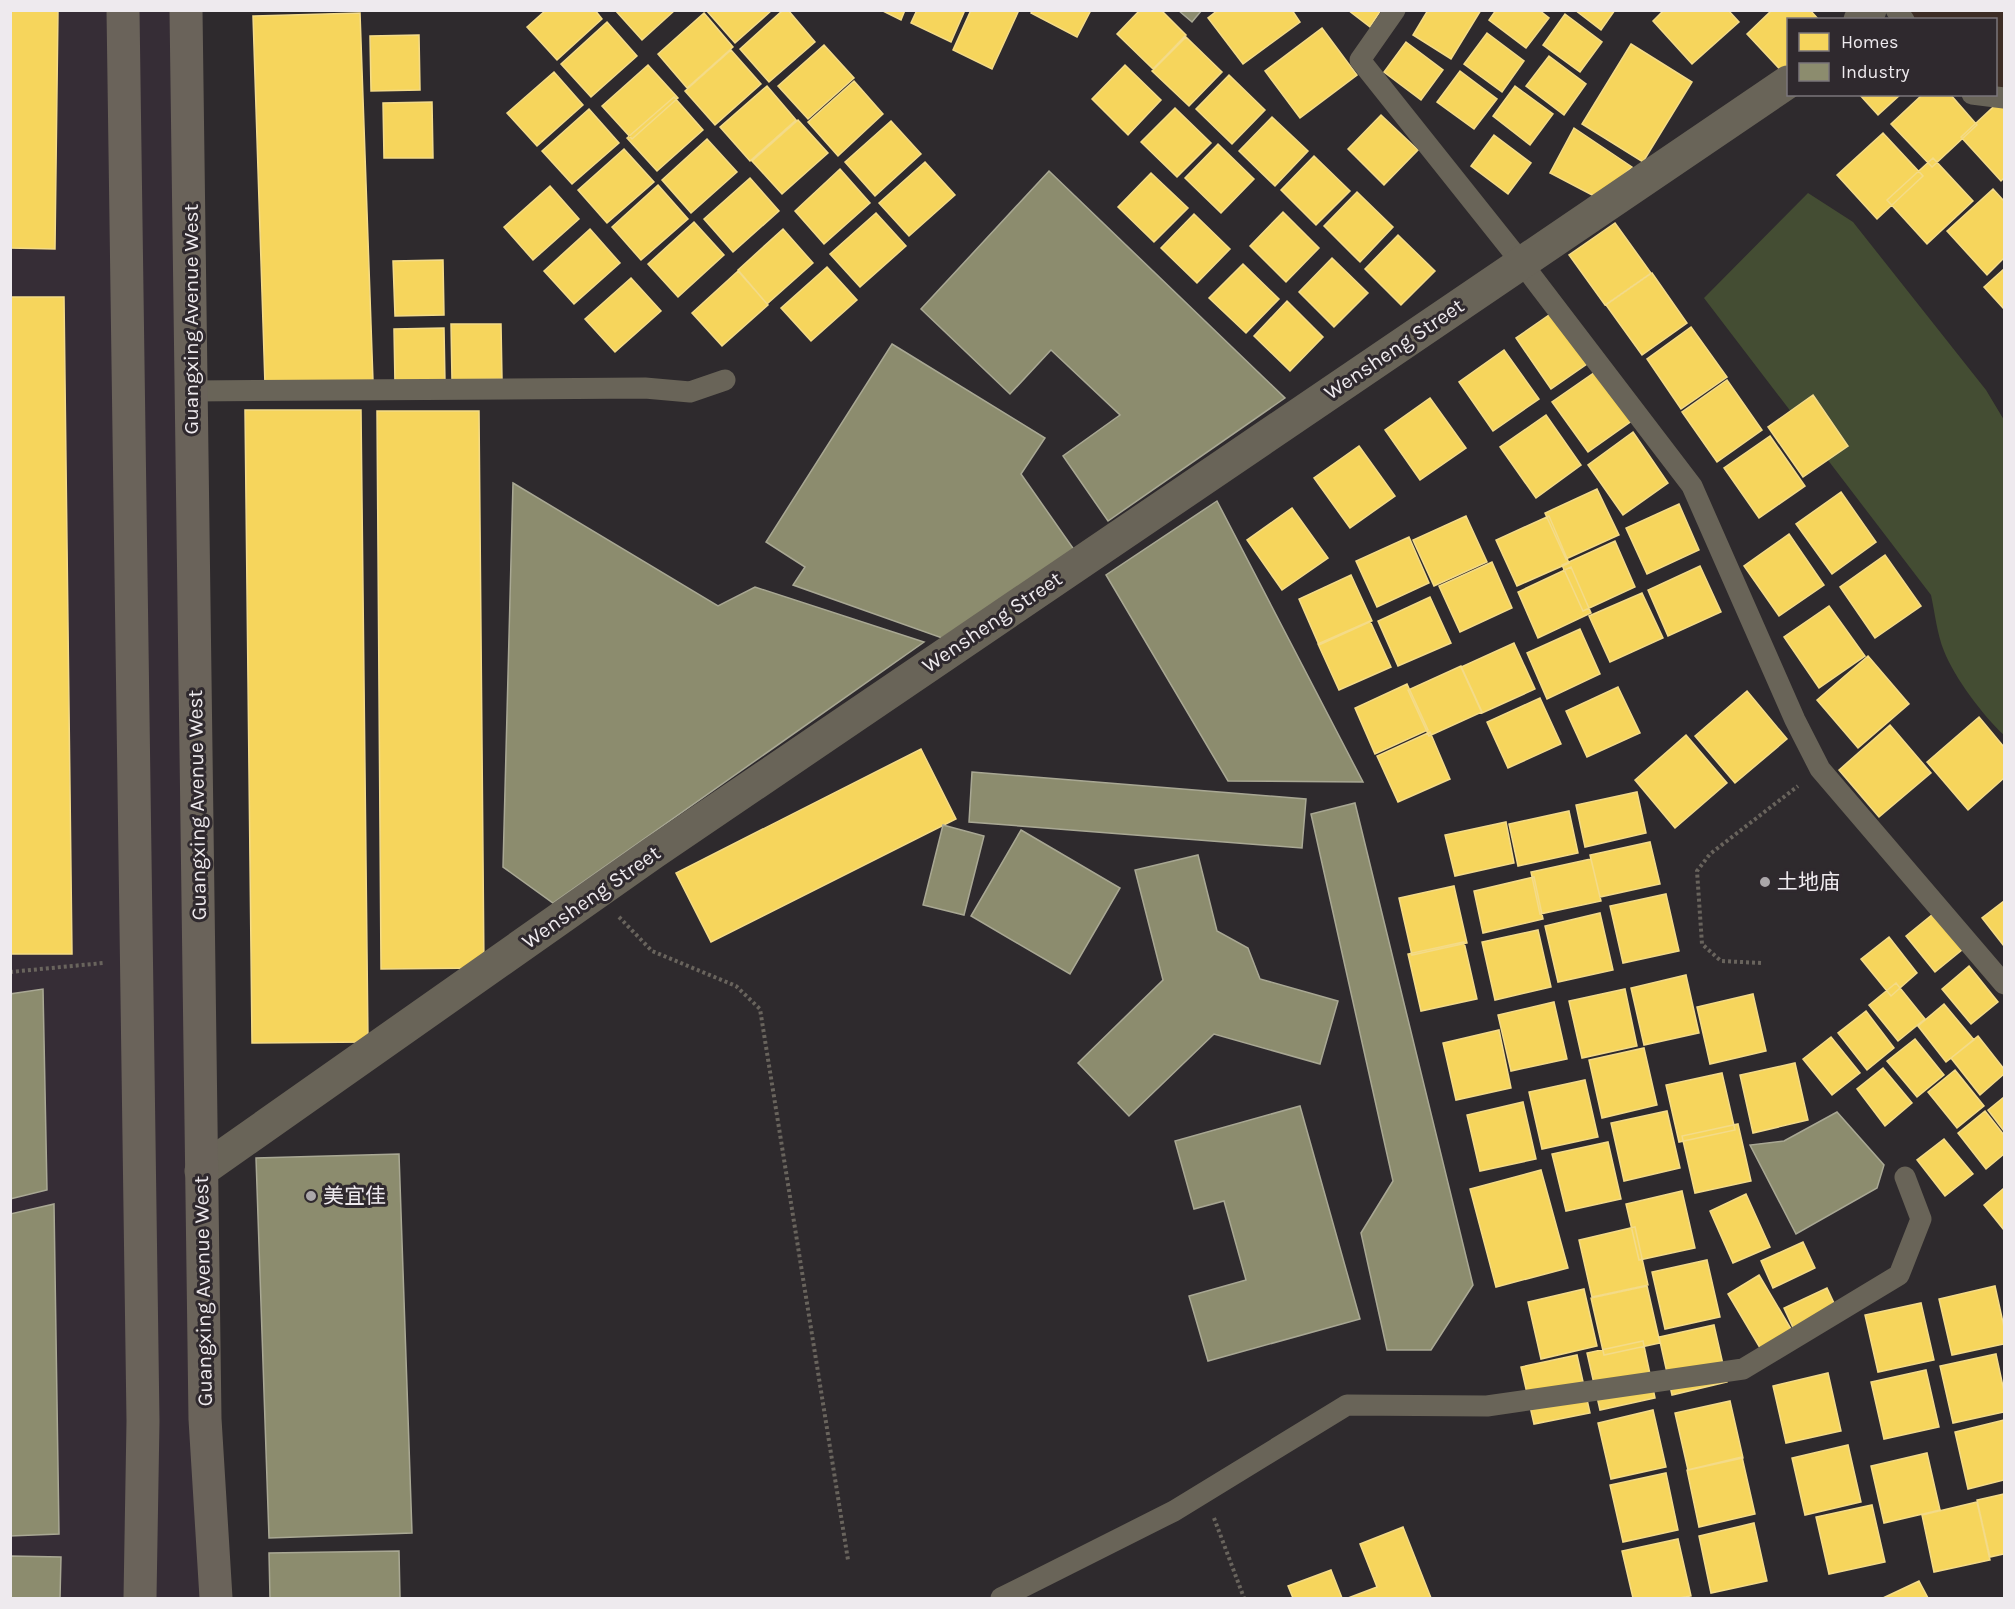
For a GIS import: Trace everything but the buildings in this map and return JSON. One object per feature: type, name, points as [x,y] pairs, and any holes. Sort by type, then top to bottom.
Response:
[{"type":"highway","points":[[123,10],[143,1421],[140,1599]]},
{"type":"highway","name":"Guangxing Avenue West","points":[[186,10],[205,1419],[216,1599]]},
{"type":"street","name":"Wensheng Street","points":[[201,1171],[596,893],[1787,83]]},
{"type":"lane","points":[[1395,10],[1360,60],[1521,262],[1692,486],[1795,720],[1820,770],[2004,984]]},
{"type":"lane","points":[[1988,96],[2004,98]]},
{"type":"lane","points":[[191,392],[645,388],[690,392],[725,380]]},
{"type":"lane","points":[[1001,1599],[1174,1512],[1347,1405],[1487,1406],[1743,1369],[1899,1275],[1921,1220],[1905,1177]]},
{"type":"path","points":[[1761,963],[1721,961],[1702,944],[1697,871],[1710,854],[1820,770]]},
{"type":"path","points":[[596,893],[652,951],[736,987],[760,1009],[848,1560]]},
{"type":"path","points":[[10,972],[137,960]]},
{"type":"path","points":[[1204,1492],[1244,1599]]},
{"type":"shaded area","points":[[11,11],[186,11],[216,1598],[11,1598]]},
{"type":"shaded area","points":[[1896,11],[2004,11],[2004,98],[1997,94],[1997,18],[1903,18]]},
{"type":"green space","points":[[1808,193],[1853,222],[1986,390],[2004,420],[2004,735],[1970,696],[1955,673],[1940,638],[1931,595],[1704,298]]},
{"type":"place","name":"土地庙","points":[[1765,882]]},
{"type":"place","name":"美宜佳","points":[[311,1196]]}]
